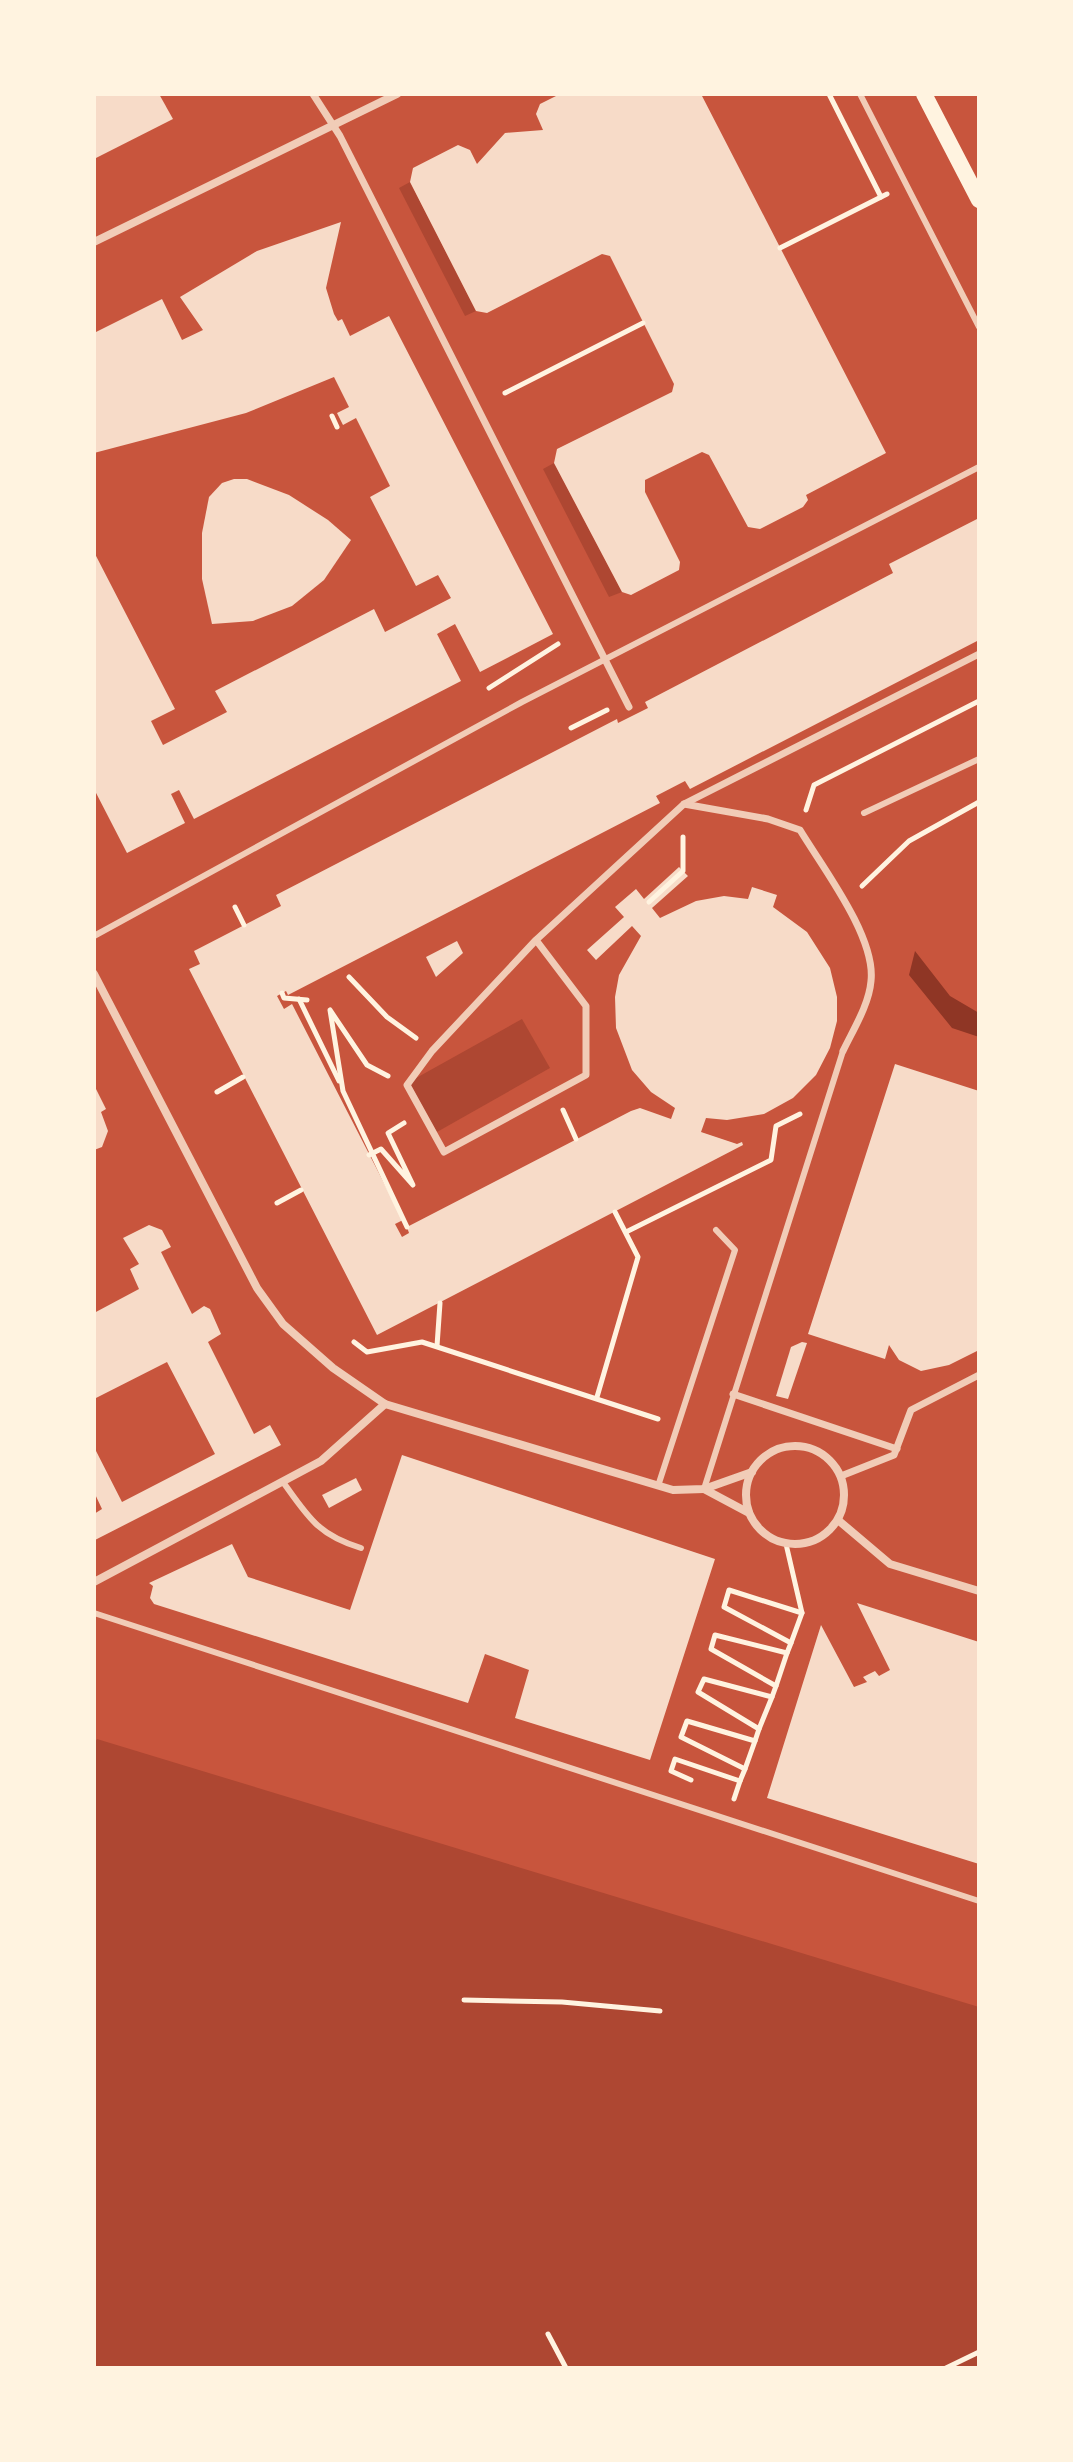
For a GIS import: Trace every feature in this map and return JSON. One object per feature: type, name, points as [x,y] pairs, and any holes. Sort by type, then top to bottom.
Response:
[{"type":"main road","points":[[924,94],[979,200]]},
{"type":"street","points":[[313,94],[333,123],[627,704]]},
{"type":"street","points":[[94,242],[397,94]]},
{"type":"street","points":[[536,940],[586,1006],[586,1075],[444,1152],[407,1085],[432,1051],[536,940],[684,804],[979,654]]},
{"type":"street","points":[[684,804],[768,819],[800,830],[845,904],[871,958],[871,983],[843,1051]]},
{"type":"street","points":[[94,974],[257,1288],[283,1324],[333,1368],[385,1404],[673,1490],[704,1489],[752,1472],[771,1452],[797,1446],[824,1455],[841,1476],[845,1499],[838,1520],[816,1541],[786,1544],[763,1533],[749,1513],[746,1499],[752,1472]]},
{"type":"street","points":[[841,1476],[894,1455],[911,1410],[979,1375]]},
{"type":"street","points":[[733,1394],[897,1449]]},
{"type":"street","points":[[94,1582],[321,1461],[385,1404]]},
{"type":"street","points":[[704,1489],[749,1513]]},
{"type":"street","points":[[838,1520],[890,1564],[979,1591]]},
{"type":"lane","points":[[860,94],[979,327]]},
{"type":"lane","points":[[94,936],[522,702],[979,467]]},
{"type":"lane","points":[[864,813],[979,759]]},
{"type":"lane","points":[[704,1489],[843,1051]]},
{"type":"lane","points":[[658,1486],[735,1250],[716,1230]]},
{"type":"lane","points":[[283,1482],[315,1526],[333,1540],[361,1548]]},
{"type":"lane","points":[[94,1613],[979,1901]]},
{"type":"path","points":[[829,94],[881,197]]},
{"type":"path","points":[[780,248],[905,185]]},
{"type":"path","points":[[505,393],[643,323]]},
{"type":"path","points":[[332,416],[337,427]]},
{"type":"path","points":[[489,688],[558,644]]},
{"type":"path","points":[[800,830],[814,785],[979,701]]},
{"type":"path","points":[[571,728],[627,704]]},
{"type":"path","points":[[881,865],[909,841],[979,802]]},
{"type":"path","points":[[649,902],[683,871]]},
{"type":"path","points":[[235,907],[244,925]]},
{"type":"path","points":[[349,977],[387,1017],[432,1051]]},
{"type":"path","points":[[282,993],[284,998],[307,1000]]},
{"type":"path","points":[[299,999],[313,1037],[343,1091],[407,1227]]},
{"type":"path","points":[[343,1091],[330,1010],[367,1065],[407,1085]]},
{"type":"path","points":[[217,1092],[243,1077]]},
{"type":"path","points":[[557,1099],[576,1139]]},
{"type":"path","points":[[372,1154],[381,1149],[413,1185],[388,1133],[420,1113]]},
{"type":"path","points":[[626,1232],[771,1160],[776,1126]]},
{"type":"path","points":[[277,1203],[301,1190]]},
{"type":"path","points":[[597,1397],[638,1257],[615,1212]]},
{"type":"path","points":[[437,1346],[440,1303]]},
{"type":"path","points":[[354,1342],[367,1352],[422,1342],[597,1397],[677,1428]]},
{"type":"path","points":[[696,1782],[671,1771],[675,1759],[740,1781],[745,1769],[802,1613],[786,1544]]},
{"type":"path","points":[[791,1643],[724,1607],[729,1590],[802,1613]]},
{"type":"path","points":[[776,1686],[711,1649],[715,1635],[787,1653]]},
{"type":"path","points":[[759,1729],[698,1692],[704,1679],[772,1697]]},
{"type":"path","points":[[745,1769],[681,1737],[687,1721],[755,1741]]},
{"type":"path","points":[[721,1792],[734,1798]]},
{"type":"path","points":[[464,2000],[562,2002],[660,2011]]},
{"type":"path","points":[[548,2334],[566,2368]]},
{"type":"path","points":[[946,2368],[979,2352]]},
{"type":"shaded area","points":[[410,182],[476,311],[465,316],[399,188]]},
{"type":"shaded area","points":[[554,463],[622,592],[609,597],[543,469]]},
{"type":"shaded area","points":[[915,951],[950,996],[979,1013],[979,1037],[952,1028],[909,975]]},
{"type":"shaded area","points":[[522,1019],[550,1068],[437,1132],[409,1082]]},
{"type":"shaded area","points":[[97,1739],[979,2007],[979,2368],[94,2368],[94,1744]]},
{"type":"building","points":[[94,94],[159,94],[173,119],[94,159]]},
{"type":"building","points":[[560,94],[701,94],[886,453],[806,495],[808,500],[803,507],[760,529],[748,527],[709,455],[702,452],[645,480],[645,492],[680,562],[679,570],[631,595],[622,592],[554,463],[557,449],[672,392],[674,384],[610,256],[602,254],[487,313],[476,311],[410,182],[413,168],[458,145],[470,150],[477,164],[505,133],[543,130],[536,114],[540,104]]},
{"type":"building","points":[[341,222],[326,288],[334,314],[338,321],[342,319],[350,336],[389,316],[553,634],[480,672],[455,624],[437,634],[461,681],[194,819],[179,790],[171,794],[185,823],[127,853],[94,789],[94,552],[175,709],[151,721],[163,745],[227,712],[215,691],[374,609],[385,632],[451,598],[438,575],[416,586],[370,497],[390,486],[356,418],[343,425],[337,413],[349,407],[334,377],[246,413],[94,453],[94,333],[162,299],[182,340],[203,330],[180,297],[257,251]]},
{"type":"building","points":[[247,479],[289,495],[328,520],[351,540],[324,580],[292,606],[253,621],[212,624],[202,579],[202,533],[209,497],[222,483]]},
{"type":"building","points":[[979,518],[979,640],[690,789],[685,781],[656,796],[660,803],[288,995],[286,991],[277,996],[284,1009],[292,1004],[403,1220],[395,1224],[402,1237],[409,1233],[407,1227],[631,1111],[640,1108],[671,1119],[675,1108],[651,1092],[632,1070],[616,1028],[615,997],[619,975],[641,936],[632,926],[596,960],[587,950],[624,917],[615,907],[636,889],[644,899],[679,867],[688,876],[652,908],[660,918],[696,901],[724,896],[748,899],[752,887],[777,895],[773,907],[807,932],[830,968],[837,997],[837,1021],[830,1048],[816,1075],[793,1098],[764,1114],[727,1120],[706,1118],[701,1132],[737,1144],[742,1142],[743,1145],[377,1335],[189,969],[200,964],[194,951],[281,906],[276,895],[617,719],[618,723],[648,708],[645,702],[893,573],[889,564]]},
{"type":"building","points":[[457,941],[463,953],[436,977],[426,957]]},
{"type":"building","points":[[895,1064],[979,1091],[979,1350],[949,1365],[921,1371],[899,1360],[889,1345],[885,1359],[808,1334]]},
{"type":"building","points":[[94,1085],[106,1109],[101,1112],[108,1131],[102,1147],[94,1150]]},
{"type":"building","points":[[149,1225],[162,1230],[171,1247],[161,1252],[192,1314],[204,1306],[210,1309],[221,1334],[208,1342],[254,1434],[270,1425],[281,1445],[95,1540],[94,1514],[102,1509],[94,1492],[94,1447],[122,1502],[215,1454],[167,1362],[94,1399],[94,1313],[139,1289],[130,1269],[139,1264],[123,1238]]},
{"type":"building","points":[[807,1343],[788,1399],[776,1396],[791,1347]]},
{"type":"building","points":[[402,1455],[715,1559],[650,1760],[515,1718],[529,1670],[485,1654],[468,1703],[154,1604],[150,1598],[153,1586],[149,1583],[232,1544],[248,1577],[350,1610]]},
{"type":"building","points":[[356,1478],[362,1490],[329,1508],[322,1495]]},
{"type":"building","points":[[857,1603],[979,1642],[979,1864],[767,1798],[821,1625],[854,1687],[867,1682],[863,1677],[875,1671],[879,1676],[890,1670]]}]
